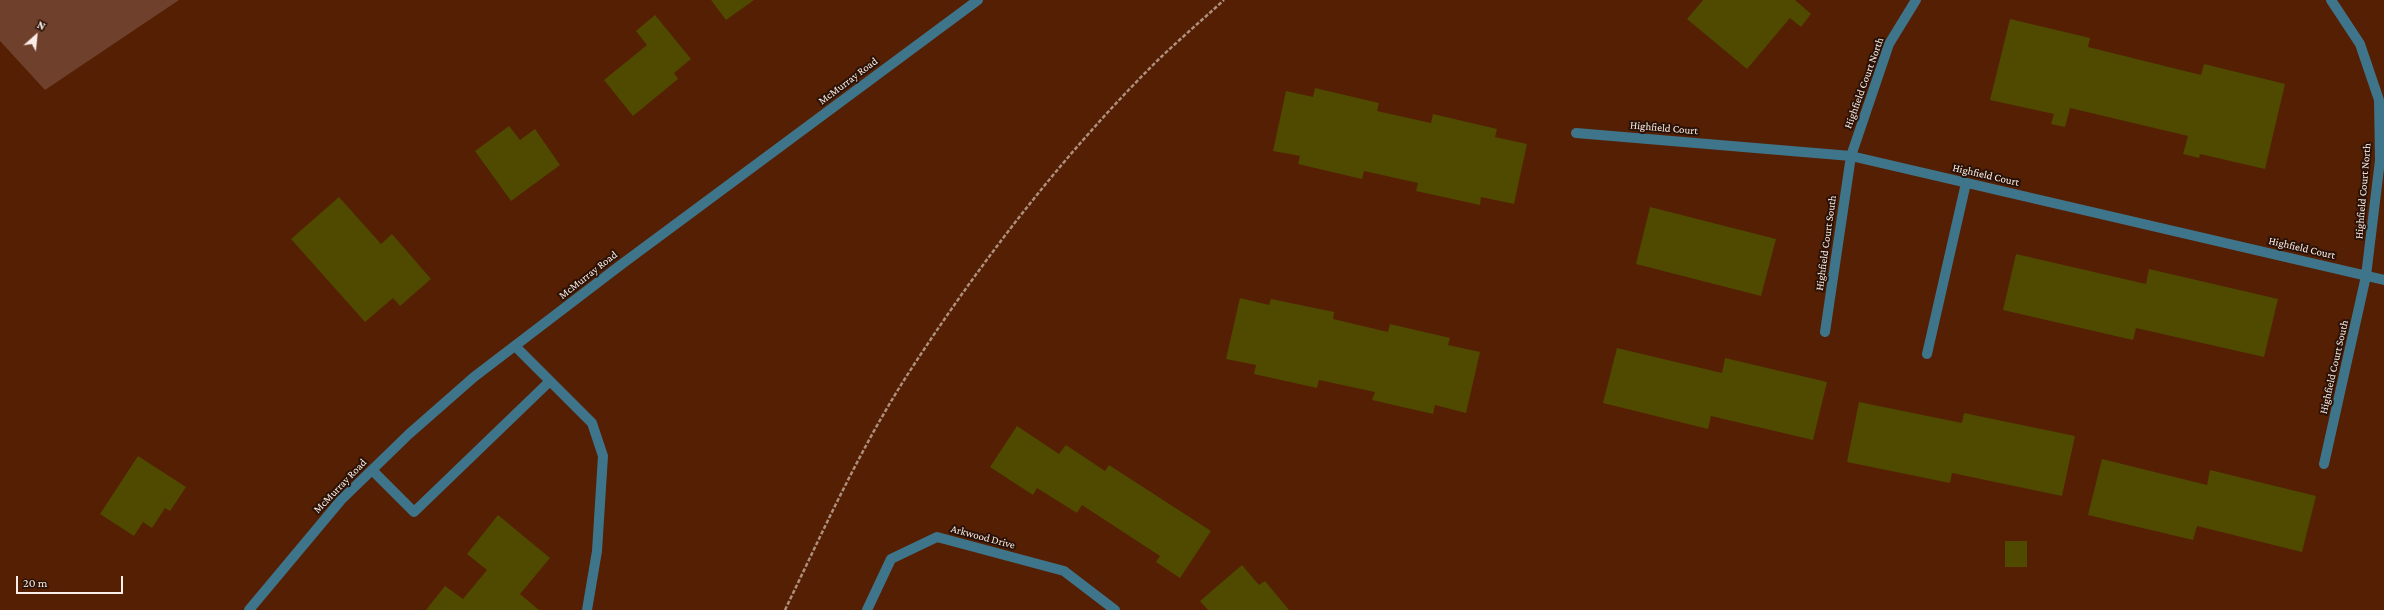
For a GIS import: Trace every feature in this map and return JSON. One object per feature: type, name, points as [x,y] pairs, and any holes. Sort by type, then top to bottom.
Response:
[{"type":"street","name":"McMurray Road","points":[[249,610],[341,500],[474,377],[622,264],[978,0]]},
{"type":"street","name":"Highfield Court North","points":[[1851,156],[1889,44],[1916,0]]},
{"type":"street","name":"Highfield Court North","points":[[2331,0],[2360,44],[2379,100],[2380,160],[2366,276]]},
{"type":"street","name":"Highfield Court","points":[[1576,133],[1851,156],[2384,280]]},
{"type":"street","name":"Highfield Court South","points":[[1825,332],[1851,156]]},
{"type":"street","points":[[1927,354],[1966,183]]},
{"type":"street","name":"Highfield Court South","points":[[2324,464],[2366,276]]},
{"type":"street","points":[[515,346],[592,423],[603,456],[597,551],[587,610]]},
{"type":"street","points":[[372,470],[414,512],[550,381]]},
{"type":"street","name":"Arkwood Drive","points":[[867,610],[891,559],[937,537],[1064,571],[1115,610]]},
{"type":"path","points":[[785,610],[843,488],[906,378],[967,286],[1035,198],[1086,139],[1159,60],[1224,0]]},
{"type":"shaded area","points":[[0,0],[179,0],[45,90],[0,41]]},
{"type":"building","points":[[711,0],[754,0],[726,20]]},
{"type":"building","points":[[1703,0],[1795,0],[1811,14],[1801,27],[1790,18],[1747,69],[1687,19]]},
{"type":"building","points":[[655,15],[691,59],[674,73],[678,79],[633,116],[604,80],[647,45],[636,31]]},
{"type":"building","points":[[2010,19],[2090,38],[2088,47],[2201,75],[2204,64],[2285,84],[2265,169],[2200,154],[2199,158],[2183,154],[2188,136],[2070,108],[2065,127],[2051,124],[2054,114],[1990,100]]},
{"type":"building","points":[[1315,88],[1379,103],[1377,111],[1431,123],[1433,114],[1497,129],[1495,137],[1527,144],[1514,204],[1481,197],[1480,205],[1416,191],[1418,183],[1364,171],[1362,179],[1298,164],[1300,156],[1273,151],[1286,91],[1313,97]]},
{"type":"building","points":[[509,126],[520,140],[535,129],[560,165],[511,201],[475,151]]},
{"type":"building","points":[[339,197],[381,244],[392,234],[431,279],[400,306],[393,298],[365,322],[291,239]]},
{"type":"building","points":[[1650,207],[1776,239],[1761,296],[1636,264]]},
{"type":"building","points":[[2016,254],[2146,284],[2149,269],[2278,299],[2264,357],[2136,328],[2133,340],[2003,310]]},
{"type":"building","points":[[1240,298],[1269,305],[1271,299],[1334,312],[1333,319],[1388,332],[1390,324],[1450,338],[1448,345],[1480,352],[1466,413],[1435,405],[1433,414],[1372,400],[1375,392],[1319,380],[1317,388],[1254,374],[1256,365],[1226,359]]},
{"type":"building","points":[[1617,348],[1722,373],[1725,358],[1827,382],[1813,440],[1711,416],[1708,429],[1603,403]]},
{"type":"building","points":[[1859,402],[1962,423],[1964,413],[2075,436],[2062,496],[1952,473],[1950,483],[1847,462]]},
{"type":"building","points":[[1017,426],[1059,454],[1066,445],[1105,471],[1109,465],[1211,531],[1180,578],[1156,562],[1160,556],[1082,505],[1077,513],[1037,488],[1033,495],[990,467]]},
{"type":"building","points":[[138,456],[186,487],[170,511],[165,508],[152,528],[143,522],[134,536],[100,514]]},
{"type":"building","points":[[2102,459],[2207,485],[2210,470],[2316,496],[2302,552],[2197,526],[2193,540],[2088,515]]},
{"type":"building","points":[[498,515],[550,558],[520,594],[539,610],[426,610],[445,586],[463,599],[487,570],[467,554]]},
{"type":"building","points":[[2005,541],[2027,541],[2027,567],[2005,567]]},
{"type":"building","points":[[1242,565],[1259,585],[1265,581],[1289,610],[1208,610],[1200,601]]}]
